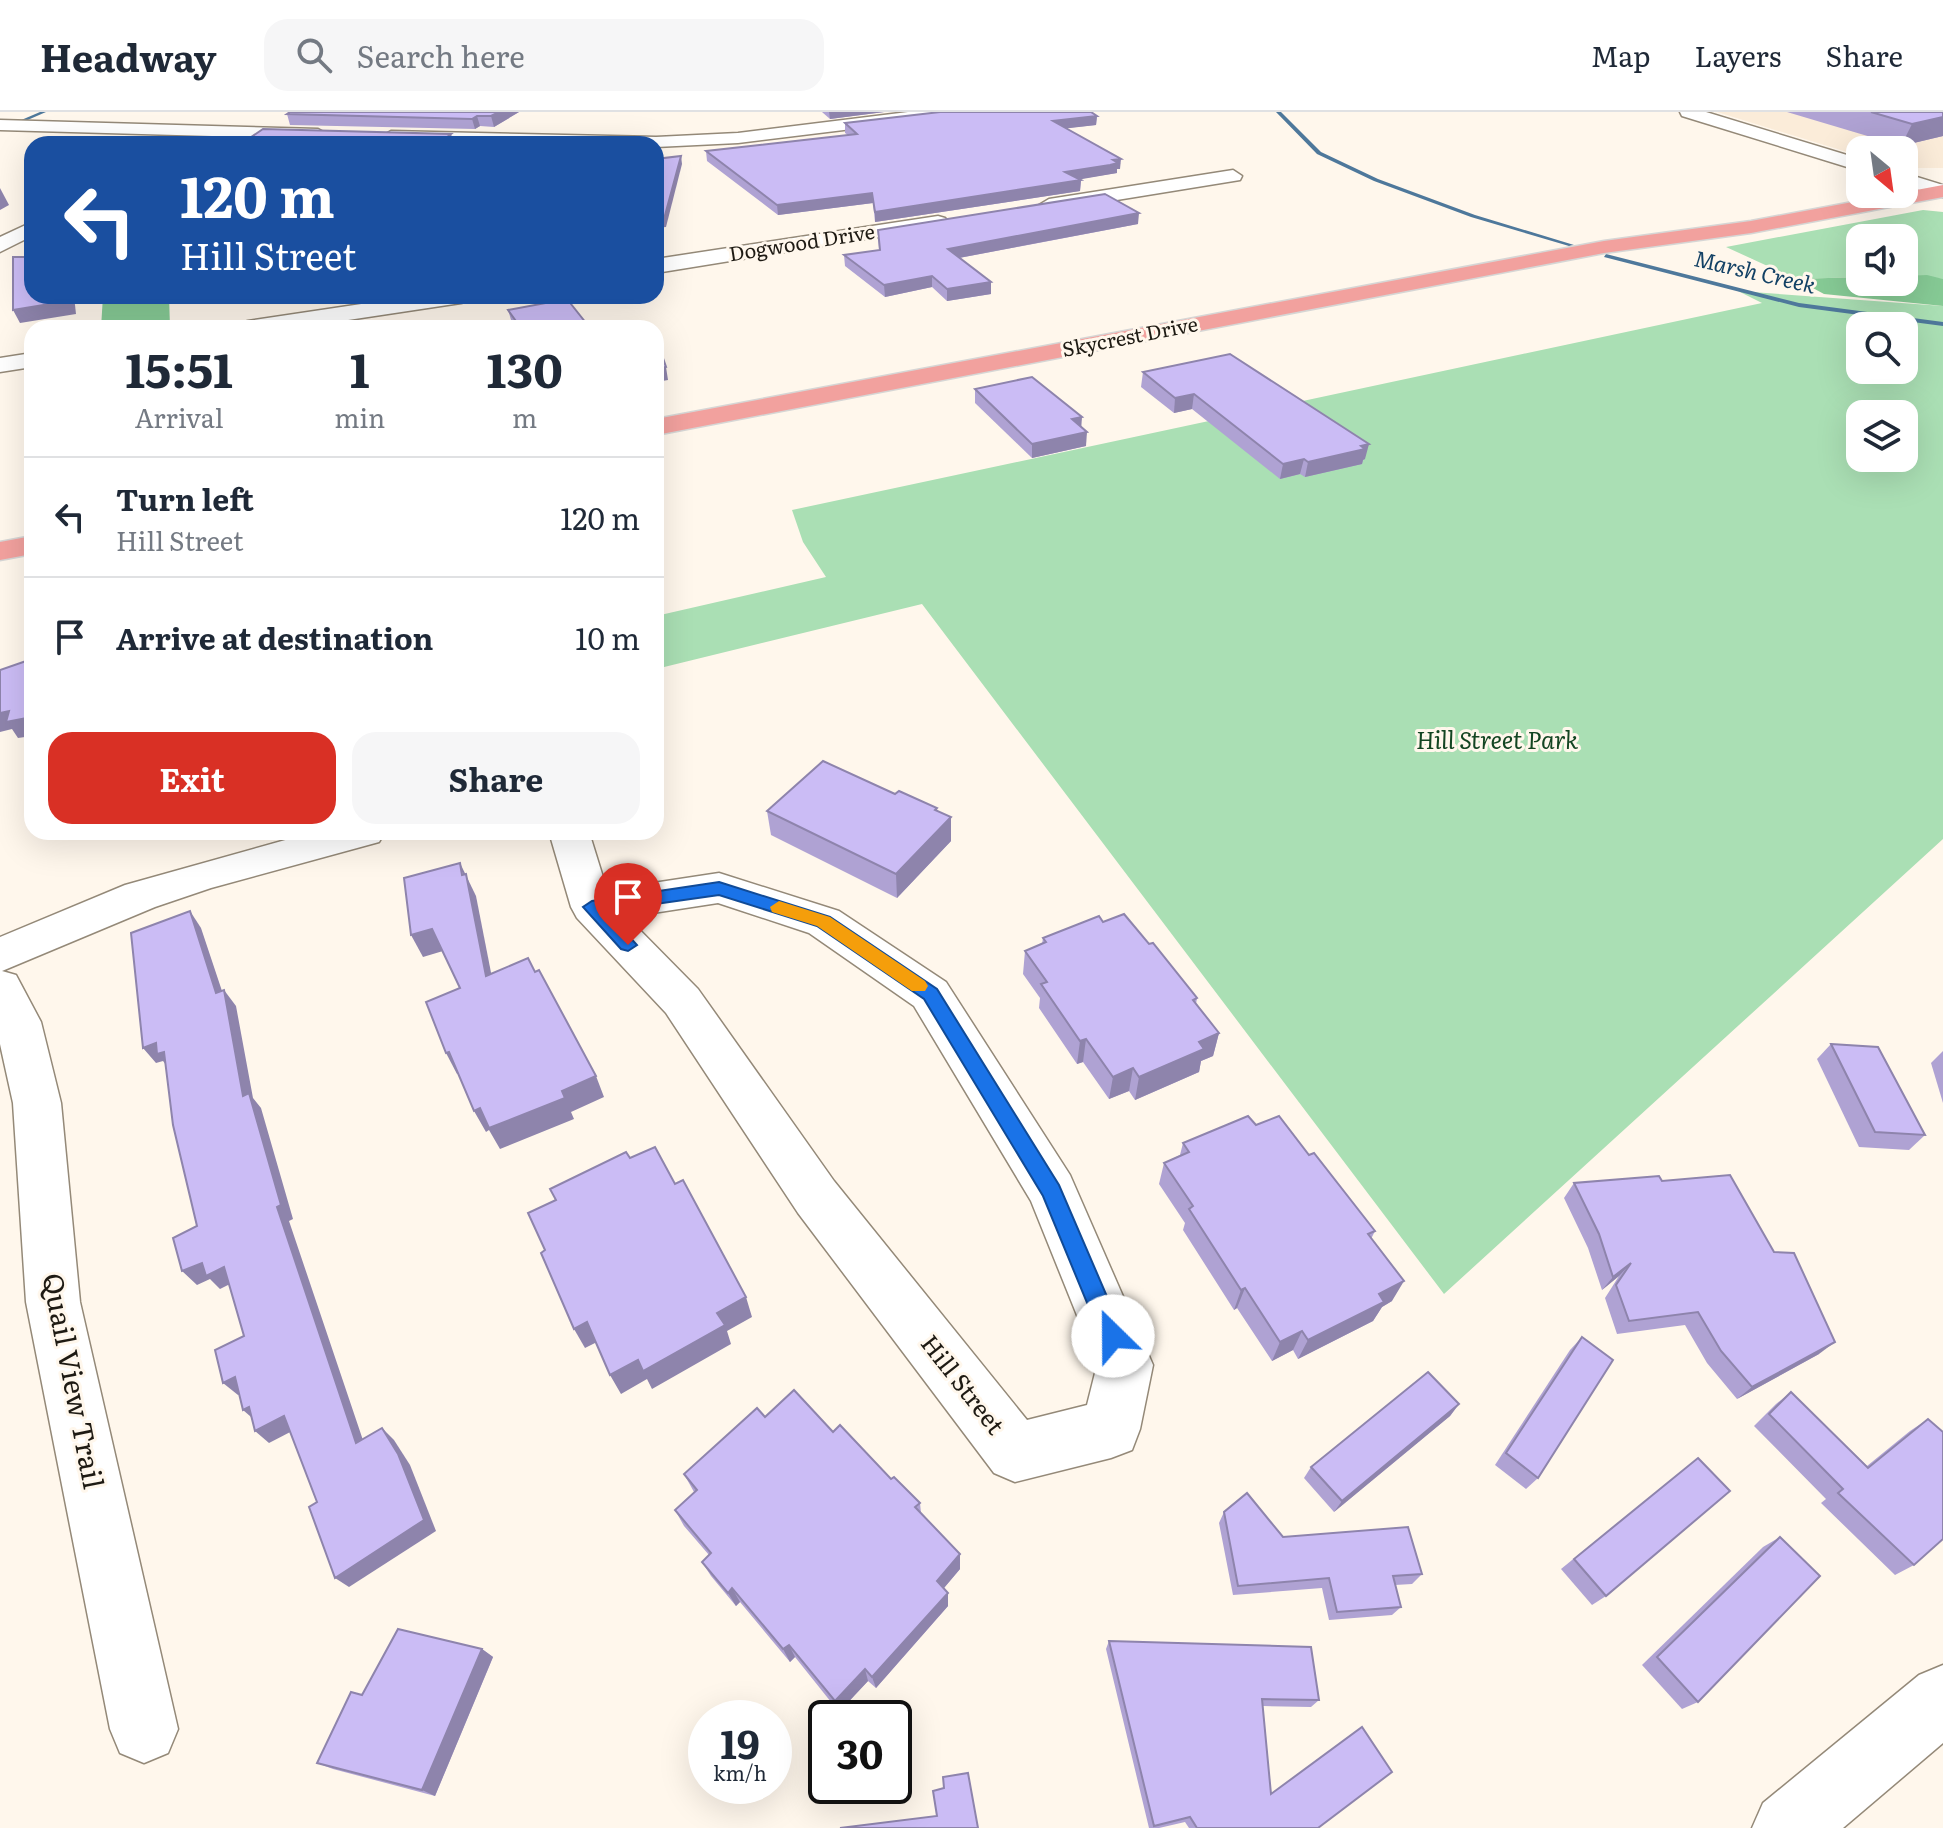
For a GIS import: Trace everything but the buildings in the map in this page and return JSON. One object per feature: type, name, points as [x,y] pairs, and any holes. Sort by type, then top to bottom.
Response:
[{"type":"main road","points":[[1918,180],[1943,177]]},
{"type":"main road","name":"Skycrest Drive","points":[[1604,247],[1751,227],[1943,191]]},
{"type":"main road","name":"Skycrest Drive","points":[[664,425],[1604,247],[1731,216],[1846,195]]},
{"type":"main road","points":[[0,551],[24,546]]},
{"type":"street","points":[[189,136],[233,112]]},
{"type":"street","points":[[664,142],[738,138],[950,112]]},
{"type":"street","points":[[1688,112],[1846,161]]},
{"type":"street","points":[[531,136],[549,120]]},
{"type":"street","points":[[0,125],[337,134]]},
{"type":"street","points":[[367,135],[394,136]]},
{"type":"street","points":[[1032,207],[1233,176]]},
{"type":"street","points":[[1918,184],[1943,191]]},
{"type":"street","name":"Dogwood Drive","points":[[664,265],[954,219]]},
{"type":"street","points":[[0,246],[24,232]]},
{"type":"street","points":[[356,320],[396,317],[436,304]]},
{"type":"street","points":[[0,365],[24,361]]},
{"type":"street","points":[[0,955],[140,896],[201,876],[335,840]]},
{"type":"street","name":"Hill Street","points":[[571,840],[592,907],[682,1001],[816,1197],[1015,1452],[1111,1429],[1125,1365],[1052,1191],[930,994],[824,922],[719,888],[592,907]]},
{"type":"street","name":"Quail View Trail","points":[[0,987],[18,1022],[37,1103],[53,1302],[144,1729]]},
{"type":"street","points":[[1788,1828],[1943,1699]]},
{"type":"shaded area","points":[[1717,112],[1943,112],[1943,168],[1918,168],[1918,136],[1846,136],[1846,152]]},
{"type":"green space","points":[[1923,210],[1943,212],[1943,279],[1918,277],[1918,224],[1848,224]]},
{"type":"green space","points":[[1846,224],[1846,277],[1796,279],[1726,247]]},
{"type":"green space","points":[[1918,275],[1943,279],[1943,306],[1824,294],[1796,279],[1846,277],[1846,296],[1918,296]]},
{"type":"green space","name":"Hill Street Park","points":[[1738,291],[1943,306],[1943,839],[1444,1294],[922,604],[664,667],[664,614],[826,577],[803,542],[792,510],[1762,303]]},
{"type":"green space","points":[[102,304],[169,304],[170,320],[102,320]]},
{"type":"waterway","points":[[21,121],[44,112]]},
{"type":"waterway","name":"Marsh Creek","points":[[1278,112],[1319,153],[1376,180],[1473,216],[1571,245]]},
{"type":"waterway","name":"Marsh Creek","points":[[1606,256],[1799,305],[1943,324]]},
{"type":"slow traffic","points":[[779,907],[824,922],[918,986]]},
{"type":"route","points":[[628,945],[592,907],[719,888],[824,922],[930,994],[1052,1191],[1113,1336]]}]
